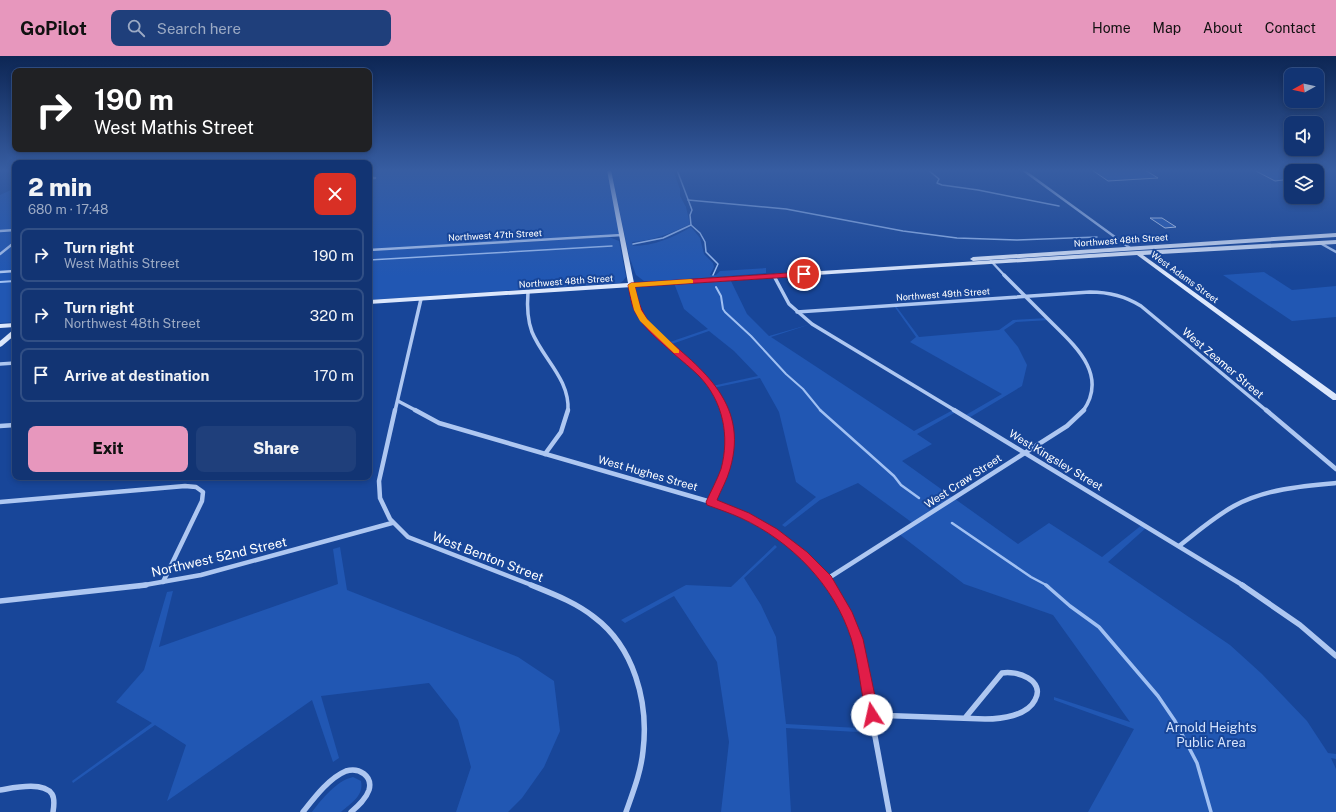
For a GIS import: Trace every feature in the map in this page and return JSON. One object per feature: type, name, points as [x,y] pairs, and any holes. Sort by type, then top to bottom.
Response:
[{"type":"main road","points":[[616,205],[631,285]]},
{"type":"main road","name":"Northwest 48th Street","points":[[909,267],[988,258],[1336,235]]},
{"type":"main road","name":"Northwest 48th Street","points":[[372,302],[1336,241]]},
{"type":"main road","name":"West Adams Street","points":[[1130,248],[1336,398]]},
{"type":"main road","points":[[0,326],[12,325]]},
{"type":"main road","points":[[0,345],[12,334]]},
{"type":"street","name":"West Adams Street","points":[[1072,205],[1130,248]]},
{"type":"street","points":[[0,231],[12,230]]},
{"type":"street","name":"Northwest 47th Street","points":[[372,250],[622,235]]},
{"type":"street","points":[[1320,243],[1336,252]]},
{"type":"street","points":[[0,254],[12,244]]},
{"type":"street","name":"West Craw Street","points":[[827,579],[1067,426],[1081,414],[1090,400],[1092,382],[1087,363],[1081,353],[988,258]]},
{"type":"street","points":[[0,272],[12,271]]},
{"type":"street","name":"West Kingsley Street","points":[[774,276],[783,295],[797,312],[812,324],[1258,595],[1300,626],[1336,656]]},
{"type":"street","points":[[631,285],[637,310],[644,321],[651,330],[702,374],[712,386],[724,408],[730,434],[729,449],[725,470],[711,502]]},
{"type":"street","points":[[528,292],[528,315],[533,333],[565,388],[569,400],[566,423],[560,434],[545,454]]},
{"type":"street","name":"Northwest 49th Street","points":[[797,312],[1090,292]]},
{"type":"street","name":"West Zeamer Street","points":[[1090,292],[1115,294],[1138,304],[1336,469]]},
{"type":"street","name":"West Benton Street","points":[[422,299],[378,486],[382,508],[392,523],[416,541],[556,595],[590,613],[616,638],[626,652],[636,674],[642,693],[645,718],[645,742],[640,774],[626,812]]},
{"type":"street","points":[[0,364],[12,363]]},
{"type":"street","name":"West Hughes Street","points":[[398,401],[439,424],[711,502],[745,516],[774,532],[800,552],[827,579],[848,616],[857,639],[889,812]]},
{"type":"street","points":[[0,426],[12,424]]},
{"type":"street","points":[[1179,546],[1220,514],[1235,505],[1254,497],[1288,488],[1336,483]]},
{"type":"street","points":[[0,502],[177,487],[196,487],[203,492],[203,498],[163,582]]},
{"type":"street","name":"Northwest 52nd Street","points":[[0,601],[123,588],[163,582],[230,568],[392,523]]},
{"type":"street","points":[[872,715],[994,719],[1005,718],[1019,713],[1032,704],[1038,694],[1036,688],[1031,680],[1021,673],[1010,671],[1002,673],[965,718]]},
{"type":"street","points":[[304,812],[319,794],[343,773],[350,770],[359,771],[366,774],[370,781],[370,789],[366,798],[352,812]]},
{"type":"street","points":[[0,790],[39,786],[45,788],[51,793],[54,799],[53,812]]},
{"type":"green space","points":[[0,205],[12,205],[12,271],[0,272]]},
{"type":"green space","points":[[372,205],[616,205],[622,235],[372,250]]},
{"type":"green space","points":[[618,205],[685,205],[690,224],[655,238],[632,242],[633,246],[641,246],[664,240],[691,227],[700,238],[704,254],[713,263],[714,267],[710,275],[716,275],[720,271],[766,268],[766,273],[650,282],[644,281],[636,275],[629,256]]},
{"type":"green space","points":[[609,237],[619,241],[626,277],[620,283],[372,300],[372,251]]},
{"type":"green space","points":[[12,272],[12,322],[0,323],[0,273]]},
{"type":"green space","points":[[1264,272],[1292,290],[1336,286],[1336,317],[1292,321],[1223,275]]},
{"type":"green space","name":"Arnold Heights Public Area","points":[[730,279],[747,314],[769,336],[811,324],[771,337],[914,431],[953,410],[956,412],[917,434],[932,444],[902,461],[1018,544],[1049,523],[1102,557],[1143,524],[1147,527],[1108,562],[1230,645],[1262,674],[1307,721],[1328,753],[1336,754],[1336,759],[1331,758],[1336,769],[1336,812],[1088,812],[1134,729],[1054,700],[1054,697],[1130,722],[1053,615],[964,584],[899,534],[914,524],[858,483],[820,500],[785,527],[782,525],[816,497],[796,482],[779,412],[760,378],[713,388],[712,386],[758,376],[734,351],[709,331],[669,345],[667,343],[708,329],[684,309],[674,283]]},
{"type":"green space","points":[[894,306],[896,306],[919,337],[999,330],[1013,320],[1048,318],[1050,320],[1016,322],[1004,330],[1018,347],[1027,365],[1022,386],[967,419],[964,416],[1002,394],[910,342],[916,337]]},
{"type":"green space","points":[[775,545],[777,547],[744,578],[761,605],[776,637],[786,724],[858,728],[858,732],[786,728],[791,812],[721,812],[729,742],[717,662],[674,596],[625,623],[621,620],[686,585],[731,587]]},
{"type":"green space","points":[[340,547],[347,590],[518,657],[554,681],[560,731],[544,767],[522,798],[508,812],[456,812],[471,767],[458,720],[429,683],[321,696],[339,758],[333,762],[312,700],[167,801],[186,745],[155,725],[73,783],[72,781],[152,723],[116,702],[144,670],[167,592],[173,591],[159,647],[338,584],[333,549]]},
{"type":"green space","points":[[353,777],[361,781],[361,791],[356,799],[341,812],[312,812],[335,786]]},
{"type":"building","points":[[1150,218],[1162,218],[1176,227],[1165,228]]},
{"type":"waterway","points":[[690,205],[692,210],[690,215],[691,225]]},
{"type":"waterway","points":[[745,205],[786,209],[903,231],[957,238],[1017,240],[1097,237]]},
{"type":"waterway","points":[[633,244],[663,238],[691,225]]},
{"type":"waterway","points":[[691,225],[700,233],[705,242],[706,252],[718,264],[713,275]]},
{"type":"waterway","points":[[372,260],[612,246]]},
{"type":"waterway","points":[[0,282],[12,281]]},
{"type":"waterway","points":[[716,287],[721,296],[723,309],[725,312],[751,336],[786,374],[803,389],[821,411]]},
{"type":"waterway","points":[[821,411],[894,476],[901,485],[919,498]]},
{"type":"waterway","points":[[952,523],[1031,577],[1048,586]]},
{"type":"waterway","points":[[1046,585],[1070,606],[1099,627],[1158,696],[1175,721],[1197,763],[1211,812]]},
{"type":"slow traffic","points":[[677,352],[651,330],[644,321],[637,310],[631,285],[691,282]]},
{"type":"route","points":[[804,274],[631,285],[637,310],[644,321],[651,330],[702,374],[712,386],[724,408],[730,434],[729,449],[723,476],[711,502],[754,520],[785,539],[827,579],[853,626],[863,665],[872,715]]}]
